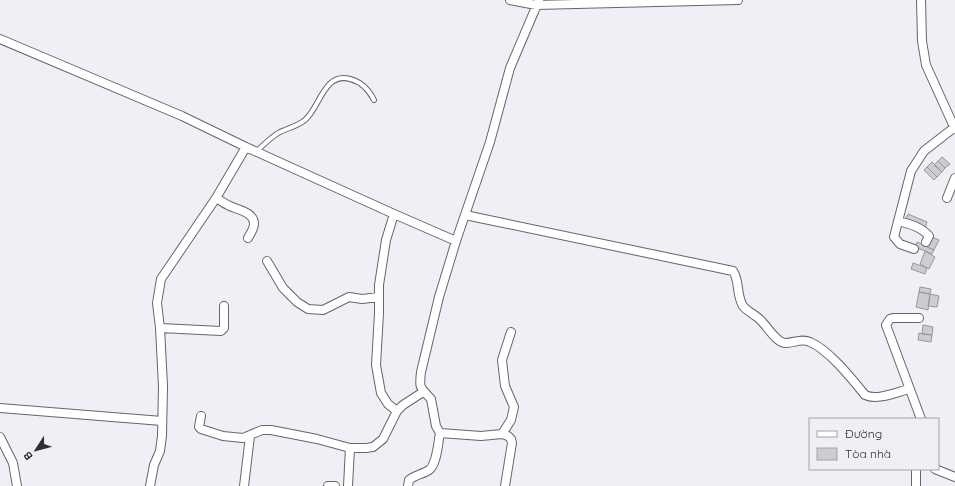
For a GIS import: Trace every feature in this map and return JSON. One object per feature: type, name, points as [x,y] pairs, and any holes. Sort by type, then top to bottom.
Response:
[{"type":"street","points":[[510,0],[538,3],[738,0]]},
{"type":"street","points":[[914,249],[900,244],[894,238],[906,185],[914,165],[924,151],[955,128],[926,65],[922,41],[921,0]]},
{"type":"street","points":[[408,486],[409,480],[427,471],[434,464],[440,433],[436,426],[431,399],[423,392],[420,384],[422,372],[439,297],[456,241],[490,142],[510,68],[538,3]]},
{"type":"street","points":[[0,39],[182,116],[256,152],[456,241]]},
{"type":"street","points":[[150,486],[154,465],[161,444],[163,386],[157,303],[162,279],[216,198],[246,147]]},
{"type":"street","points":[[947,198],[955,178]]},
{"type":"street","points":[[216,198],[246,212],[251,216],[254,226],[248,238]]},
{"type":"street","points":[[394,214],[386,240],[379,285],[379,313],[376,354],[377,378],[380,393],[384,399],[397,411]]},
{"type":"street","points":[[465,214],[733,271],[736,276],[739,299],[743,305],[757,317],[777,339],[787,343],[802,340],[809,341],[842,369],[868,397],[883,396],[909,389]]},
{"type":"street","points":[[898,221],[918,227],[924,231],[929,236],[926,242]]},
{"type":"street","points":[[267,261],[284,288],[297,302],[308,309],[323,310],[349,297],[362,299],[379,297]]},
{"type":"street","points":[[160,328],[221,331],[224,328],[224,306]]},
{"type":"street","points":[[919,318],[893,318],[890,319],[886,325],[921,418]]},
{"type":"street","points":[[502,434],[511,420],[514,407],[505,386],[502,360],[511,332]]},
{"type":"street","points":[[200,416],[199,427],[203,431],[243,438],[262,430],[271,430],[317,439],[350,448],[366,448],[373,447],[378,444],[386,435],[397,411],[403,405],[423,392]]},
{"type":"street","points":[[0,408],[162,421]]},
{"type":"street","points":[[440,433],[481,436],[502,434],[508,436],[512,443],[505,486]]},
{"type":"street","points":[[244,486],[250,436]]},
{"type":"street","points":[[0,437],[13,463],[17,486]]},
{"type":"street","points":[[348,486],[350,448]]},
{"type":"street","points":[[916,470],[916,486]]},
{"type":"street","points":[[938,470],[955,477]]},
{"type":"street","points":[[328,486],[335,486]]},
{"type":"lane","points":[[256,152],[279,133],[309,117],[326,88],[337,78],[344,77],[359,82],[370,92],[374,100]]},
{"type":"building","points":[[942,157],[950,164],[945,168],[938,161]]},
{"type":"building","points":[[938,161],[945,168],[942,172],[934,165]]},
{"type":"building","points":[[932,162],[942,172],[937,177],[927,167]]},
{"type":"building","points":[[927,167],[937,177],[934,180],[924,170]]},
{"type":"building","points":[[908,214],[927,222],[925,229],[905,221]]},
{"type":"building","points":[[932,237],[939,240],[934,250],[927,247]]},
{"type":"building","points":[[917,242],[934,250],[932,254],[915,247]]},
{"type":"building","points":[[925,251],[935,257],[929,269],[920,264]]},
{"type":"building","points":[[913,263],[927,268],[925,274],[911,269]]},
{"type":"building","points":[[920,287],[931,289],[930,294],[919,292]]},
{"type":"building","points":[[919,292],[930,294],[928,310],[916,307]]},
{"type":"building","points":[[930,294],[939,296],[937,307],[928,306]]},
{"type":"building","points":[[923,325],[933,327],[932,335],[922,334]]},
{"type":"building","points":[[919,333],[932,335],[931,342],[918,340]]}]
